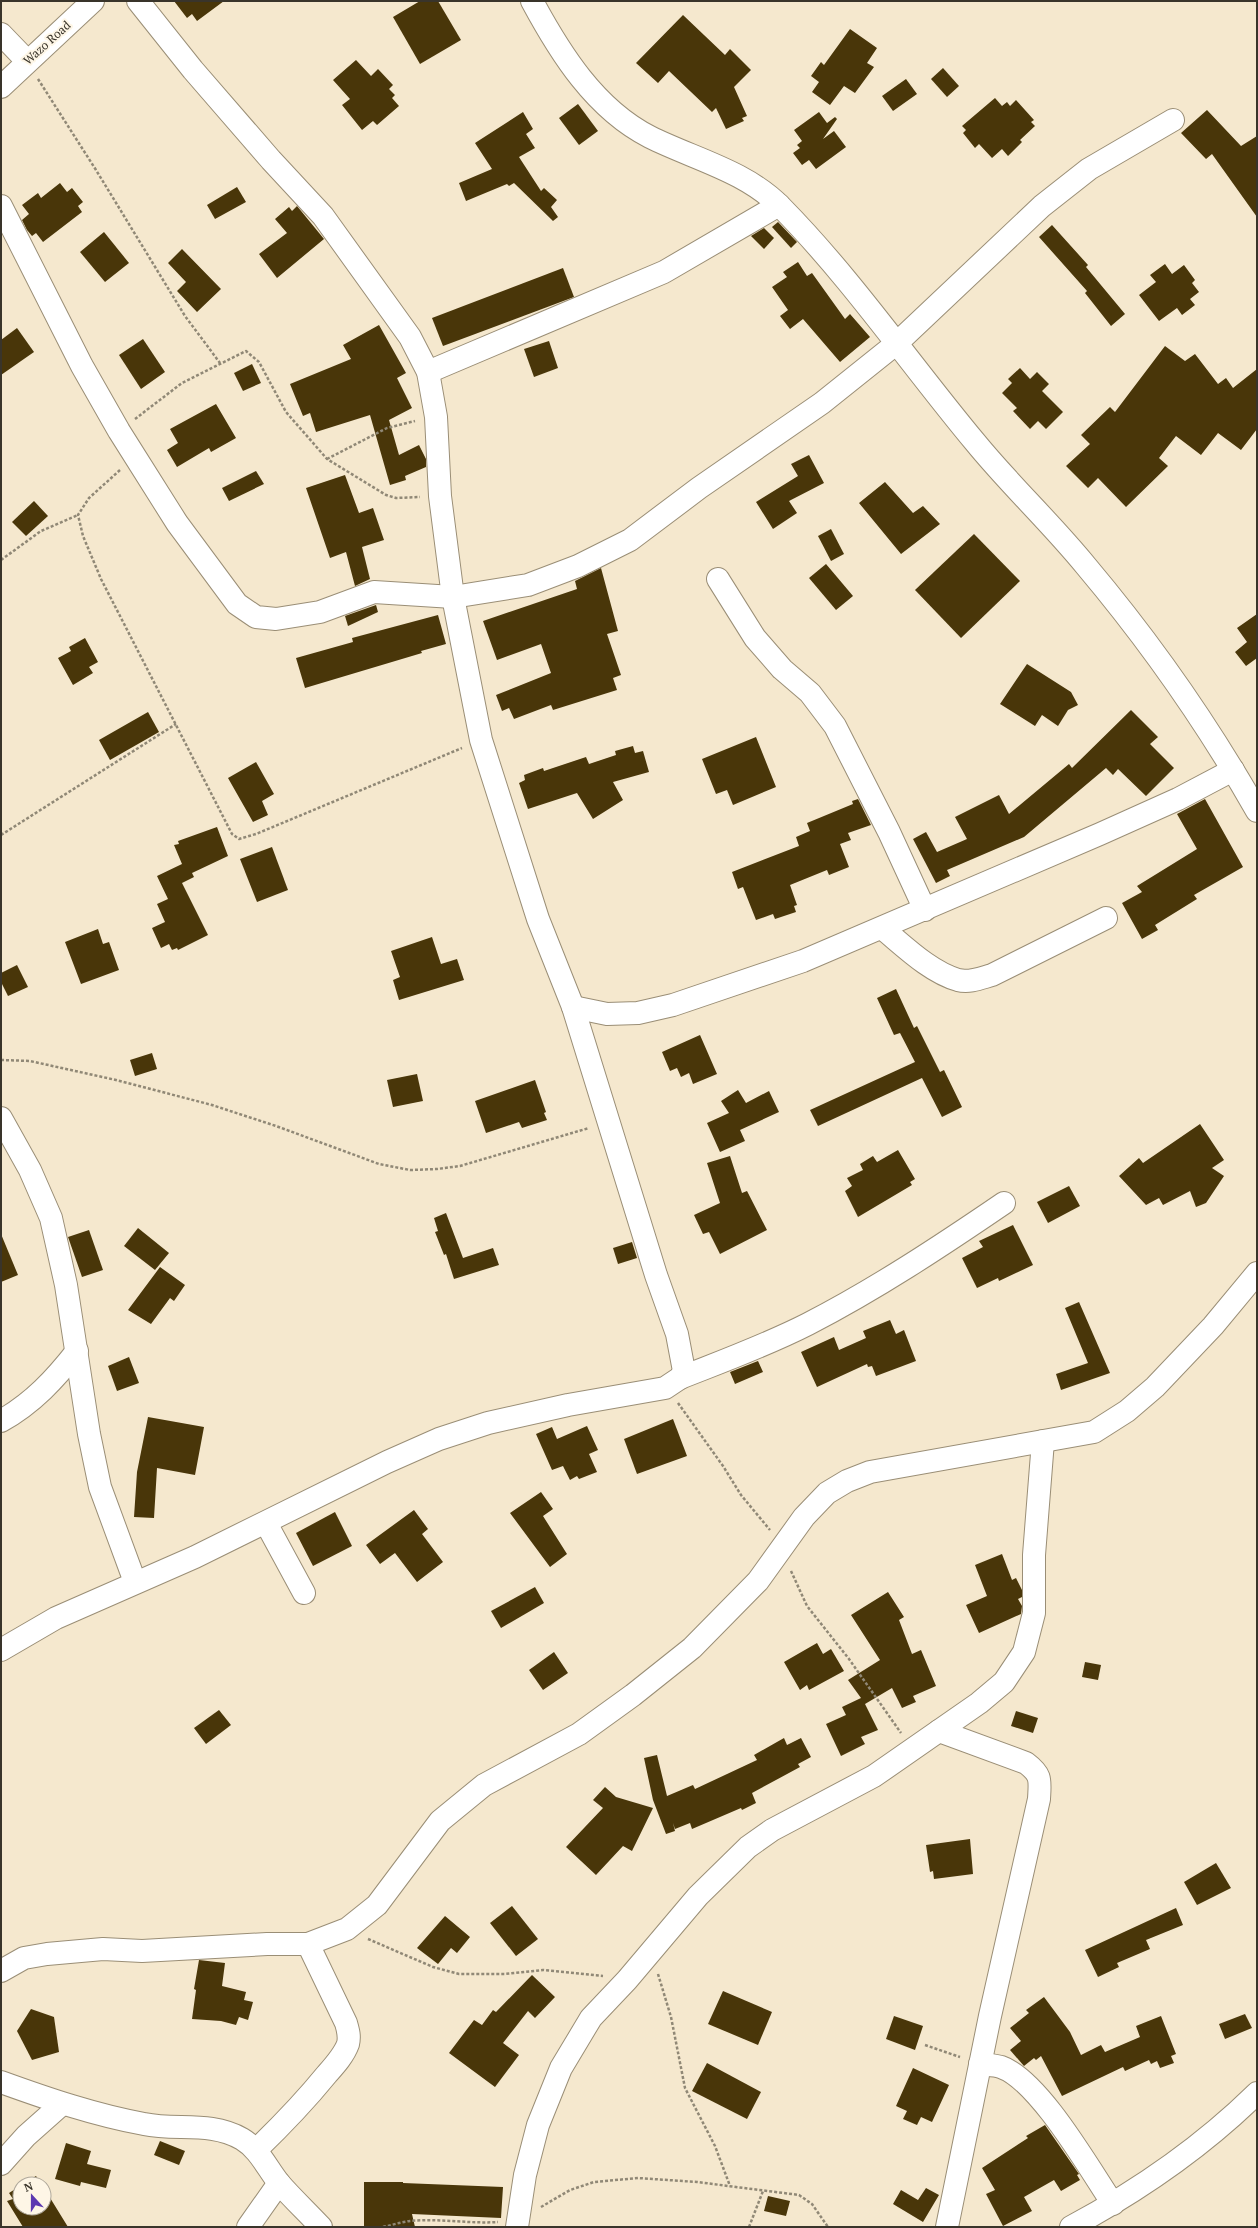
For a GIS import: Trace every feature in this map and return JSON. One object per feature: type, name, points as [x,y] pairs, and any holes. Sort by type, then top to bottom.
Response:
[{"type":"street","name":"Wazo Road","points":[[1,86],[93,1]]},
{"type":"street","points":[[138,1],[250,136],[322,216],[410,338],[428,372],[436,417],[440,496],[453,597],[481,740],[538,919],[574,1007],[656,1275],[677,1334],[684,1371],[672,1383]]},
{"type":"street","points":[[532,1],[551,37],[598,101],[646,135],[750,180],[779,205],[820,251],[897,343],[976,444],[1096,578],[1153,650],[1233,770],[1257,811]]},
{"type":"street","points":[[1,34],[27,62]]},
{"type":"street","points":[[1,206],[46,297],[119,431],[178,523],[237,604],[256,617],[276,619],[320,612],[374,592],[453,597],[528,585],[578,566],[630,540],[699,488],[822,402],[897,343],[1042,206],[1090,169],[1173,120]]},
{"type":"street","points":[[428,372],[664,272],[779,205]]},
{"type":"street","points":[[718,579],[755,638],[782,669],[810,693],[835,726],[886,826],[925,910]]},
{"type":"street","points":[[574,1007],[608,1014],[638,1013],[674,1005],[803,960],[925,910],[1171,802],[1233,770]]},
{"type":"street","points":[[882,928],[942,973],[959,980],[974,980],[992,975],[1106,918]]},
{"type":"street","points":[[1,1118],[30,1170],[51,1218],[66,1285],[89,1434],[100,1487],[135,1582]]},
{"type":"street","points":[[1,1650],[56,1618],[135,1582],[195,1557],[387,1462],[439,1439],[488,1423],[672,1383],[751,1351],[809,1324],[951,1239],[1004,1203]]},
{"type":"street","points":[[1,1971],[24,1958],[54,1953],[103,1949],[142,1951],[267,1944],[308,1944],[347,1929],[377,1905],[440,1821],[484,1785],[579,1734],[633,1695],[692,1648],[758,1581],[785,1546],[804,1517],[827,1493],[870,1472],[1094,1432],[1127,1411],[1155,1387],[1213,1326],[1257,1273]]},
{"type":"street","points":[[1,1421],[29,1403],[52,1383],[77,1351]]},
{"type":"street","points":[[517,2224],[525,2175],[538,2125],[560,2068],[591,2018],[627,1980],[698,1896],[748,1847],[772,1830],[874,1776],[979,1703],[1004,1682],[1024,1652],[1034,1613],[1034,1555],[1043,1441]]},
{"type":"street","points":[[266,1523],[304,1593]]},
{"type":"street","points":[[939,1731],[1026,1764],[1036,1770],[1040,1779],[1039,1799],[980,2064],[947,2227]]},
{"type":"street","points":[[256,2150],[284,2124],[316,2087],[342,2056],[348,2043],[350,2033],[346,2023],[308,1944]]},
{"type":"street","points":[[980,2064],[1001,2067],[1017,2077],[1039,2097],[1113,2204]]},
{"type":"street","points":[[1,2082],[62,2104],[146,2125],[202,2127],[226,2132],[242,2139],[256,2150],[279,2183],[321,2227]]},
{"type":"street","points":[[1071,2227],[1113,2204],[1179,2160],[1237,2113],[1257,2094]]},
{"type":"street","points":[[1,2164],[26,2136],[62,2104]]},
{"type":"street","points":[[248,2227],[279,2183]]},
{"type":"path","points":[[27,62],[96,170],[185,316],[220,363]]},
{"type":"path","points":[[119,431],[182,383],[246,351],[259,362],[286,412],[327,459],[359,480],[391,497],[440,496]]},
{"type":"path","points":[[327,459],[387,428],[436,417]]},
{"type":"path","points":[[1,560],[41,531],[78,515],[88,498],[135,457]]},
{"type":"path","points":[[78,515],[83,536],[101,579],[232,834],[239,839],[256,834],[394,774],[481,740]]},
{"type":"path","points":[[1,835],[176,724]]},
{"type":"path","points":[[1,1060],[30,1061],[116,1080],[212,1105],[276,1126],[379,1164],[410,1170],[460,1166],[609,1122]]},
{"type":"path","points":[[672,1383],[685,1411],[741,1495],[785,1546],[792,1574],[807,1606],[849,1659],[913,1749]]},
{"type":"path","points":[[347,1929],[433,1967],[459,1974],[480,1976],[543,1970],[627,1980]]},
{"type":"path","points":[[650,1952],[671,2017],[685,2088],[715,2146],[730,2186]]},
{"type":"path","points":[[925,2045],[980,2064]]},
{"type":"path","points":[[383,2227],[421,2220],[517,2224],[570,2190],[594,2182],[638,2178],[730,2186],[803,2196],[812,2204],[828,2227]]},
{"type":"path","points":[[749,2227],[763,2191]]},
{"type":"building","points":[[174,1],[224,1],[197,21],[192,14],[187,18]]},
{"type":"building","points":[[420,1],[438,1],[461,40],[420,64],[393,17]]},
{"type":"building","points":[[683,15],[725,55],[730,49],[751,70],[734,87],[747,116],[742,118],[744,121],[726,129],[716,108],[712,112],[669,71],[658,83],[636,63]]},
{"type":"building","points":[[850,29],[877,48],[867,63],[874,67],[855,93],[844,86],[830,105],[812,92],[819,82],[811,76],[821,62],[824,65]]},
{"type":"building","points":[[356,60],[371,76],[378,69],[393,85],[389,89],[395,95],[392,98],[399,106],[377,125],[373,121],[362,130],[342,105],[350,99],[333,80]]},
{"type":"building","points":[[943,68],[959,86],[947,97],[931,79]]},
{"type":"building","points":[[906,79],[917,94],[893,111],[882,96]]},
{"type":"building","points":[[995,98],[1002,106],[1007,102],[1010,106],[1016,100],[1034,120],[1031,122],[1035,126],[1020,140],[1022,142],[1008,156],[1002,149],[992,158],[979,144],[975,148],[963,133],[966,130],[962,126]]},
{"type":"building","points":[[578,104],[598,131],[579,145],[559,118]]},
{"type":"building","points":[[1207,110],[1241,146],[1257,136],[1257,217],[1212,154],[1206,159],[1181,133]]},
{"type":"building","points":[[523,112],[533,129],[526,134],[535,148],[519,157],[541,191],[544,188],[557,200],[551,207],[558,217],[553,221],[514,183],[509,186],[507,184],[466,201],[459,183],[492,169],[475,143]]},
{"type":"building","points":[[819,112],[827,123],[835,117],[837,119],[823,139],[834,131],[846,147],[816,169],[809,160],[802,165],[793,153],[800,148],[797,145],[802,141],[794,130]]},
{"type":"building","points":[[60,183],[67,192],[72,188],[83,202],[78,206],[82,212],[43,242],[36,233],[32,236],[27,230],[22,220],[29,214],[22,205],[38,193],[41,198]]},
{"type":"building","points":[[237,187],[246,202],[215,219],[207,205]]},
{"type":"building","points":[[297,206],[324,239],[277,278],[259,254],[287,233],[275,219],[289,207],[292,211]]},
{"type":"building","points":[[778,222],[797,242],[791,248],[772,227]]},
{"type":"building","points":[[1052,225],[1088,265],[1086,267],[1125,314],[1111,326],[1085,293],[1087,291],[1039,237]]},
{"type":"building","points":[[764,228],[774,238],[764,249],[751,236]]},
{"type":"building","points":[[104,232],[129,263],[105,282],[80,252]]},
{"type":"building","points":[[182,249],[221,289],[197,312],[177,291],[186,282],[168,263]]},
{"type":"building","points":[[798,262],[807,276],[812,273],[845,319],[850,314],[870,337],[840,362],[803,319],[790,329],[780,316],[788,310],[772,287],[787,277],[783,272]]},
{"type":"building","points":[[1165,264],[1172,274],[1184,265],[1195,280],[1192,283],[1199,292],[1190,299],[1195,305],[1182,315],[1177,308],[1159,321],[1139,295],[1156,282],[1150,275]]},
{"type":"building","points":[[563,268],[574,297],[443,346],[432,318]]},
{"type":"building","points":[[379,325],[406,373],[397,378],[412,408],[389,420],[399,455],[419,445],[426,459],[426,467],[405,476],[406,480],[390,485],[370,415],[316,432],[310,413],[303,416],[290,384],[351,359],[343,345]]},
{"type":"building","points":[[17,328],[34,352],[1,375],[1,340]]},
{"type":"building","points":[[143,339],[165,372],[141,389],[119,355]]},
{"type":"building","points":[[549,341],[558,368],[534,377],[524,349]]},
{"type":"building","points":[[1165,346],[1185,361],[1195,354],[1218,384],[1226,378],[1233,388],[1257,369],[1257,429],[1241,450],[1218,433],[1201,455],[1176,436],[1159,458],[1168,466],[1126,507],[1098,478],[1088,488],[1066,466],[1090,444],[1081,435],[1110,407],[1115,412]]},
{"type":"building","points":[[252,364],[261,383],[243,391],[234,373]]},
{"type":"building","points":[[1020,368],[1030,379],[1037,372],[1049,384],[1042,391],[1063,412],[1046,429],[1038,421],[1030,429],[1013,411],[1017,408],[1002,393],[1012,383],[1008,379]]},
{"type":"building","points":[[216,404],[236,438],[211,452],[209,448],[177,467],[167,450],[178,443],[170,429]]},
{"type":"building","points":[[809,455],[824,483],[789,501],[797,513],[773,529],[756,502],[798,476],[791,464]]},
{"type":"building","points":[[256,471],[264,484],[229,501],[222,488]]},
{"type":"building","points":[[345,475],[359,513],[373,508],[384,540],[362,547],[370,579],[355,586],[346,552],[330,558],[306,488]]},
{"type":"building","points":[[885,482],[913,513],[923,506],[940,524],[901,554],[859,503]]},
{"type":"building","points":[[34,501],[48,516],[26,536],[12,522]]},
{"type":"building","points":[[831,529],[844,554],[831,561],[818,536]]},
{"type":"building","points":[[974,534],[1020,581],[961,638],[915,590]]},
{"type":"building","points":[[826,564],[853,596],[836,610],[809,578]]},
{"type":"building","points":[[601,568],[618,631],[607,634],[621,675],[613,678],[617,690],[553,710],[551,705],[514,719],[509,708],[502,711],[496,695],[551,673],[541,644],[497,660],[483,621],[577,589],[575,581]]},
{"type":"building","points":[[376,605],[378,612],[348,626],[345,616]]},
{"type":"building","points":[[1257,614],[1257,658],[1246,666],[1235,652],[1247,642],[1237,628]]},
{"type":"building","points":[[438,615],[446,644],[421,651],[422,653],[305,688],[296,658],[353,642],[352,638]]},
{"type":"building","points":[[85,638],[98,662],[89,667],[93,673],[73,685],[58,658],[71,651],[69,647]]},
{"type":"building","points":[[1027,664],[1071,692],[1078,705],[1068,710],[1058,726],[1042,715],[1035,726],[1000,704]]},
{"type":"building","points":[[1131,710],[1158,737],[1150,744],[1174,768],[1146,796],[1118,769],[1113,775],[1106,768],[1024,837],[947,870],[950,876],[936,883],[913,839],[926,832],[937,852],[967,839],[955,817],[999,795],[1009,814],[1069,764],[1072,768]]},
{"type":"building","points":[[148,712],[159,732],[110,760],[99,740]]},
{"type":"building","points":[[756,737],[776,787],[733,805],[727,790],[716,794],[702,759]]},
{"type":"building","points":[[633,746],[635,753],[643,751],[649,772],[613,782],[623,800],[593,819],[577,793],[528,809],[519,783],[525,780],[524,775],[543,768],[544,771],[586,757],[589,764],[616,755],[615,751]]},
{"type":"building","points":[[256,762],[274,794],[262,801],[268,815],[253,822],[228,778]]},
{"type":"building","points":[[858,799],[871,825],[848,833],[851,840],[840,844],[849,867],[829,875],[827,870],[790,885],[797,905],[794,906],[796,912],[775,919],[773,914],[756,920],[743,887],[738,889],[732,872],[799,846],[796,837],[810,831],[807,823],[853,804],[852,801]]},
{"type":"building","points":[[1205,799],[1243,867],[1194,895],[1197,899],[1155,925],[1158,930],[1142,939],[1122,903],[1142,892],[1137,886],[1197,849],[1177,814]]},
{"type":"building","points":[[217,827],[228,856],[192,873],[194,877],[182,883],[208,935],[178,950],[177,948],[172,950],[169,944],[161,948],[152,928],[165,922],[157,904],[168,899],[157,876],[182,864],[174,845],[179,844],[178,841]]},
{"type":"building","points":[[272,847],[288,890],[257,902],[240,859]]},
{"type":"building","points":[[98,929],[103,944],[109,942],[119,970],[81,984],[65,942]]},
{"type":"building","points":[[432,937],[441,964],[457,959],[464,980],[399,1000],[393,980],[400,977],[391,951]]},
{"type":"building","points":[[17,965],[28,987],[8,996],[1,982],[1,973]]},
{"type":"building","points":[[896,989],[914,1028],[917,1026],[940,1072],[944,1070],[962,1107],[942,1117],[922,1078],[818,1126],[810,1110],[915,1062],[900,1033],[894,1035],[877,998]]},
{"type":"building","points":[[700,1035],[717,1074],[693,1084],[689,1073],[681,1077],[677,1068],[670,1071],[662,1052]]},
{"type":"building","points":[[152,1053],[157,1069],[135,1076],[130,1060]]},
{"type":"building","points":[[417,1074],[423,1101],[393,1107],[387,1080]]},
{"type":"building","points":[[535,1080],[546,1112],[544,1113],[547,1120],[522,1128],[519,1122],[486,1133],[475,1101]]},
{"type":"building","points":[[738,1090],[746,1103],[769,1091],[779,1112],[740,1130],[745,1141],[720,1152],[707,1123],[729,1113],[721,1101]]},
{"type":"building","points":[[1200,1124],[1224,1160],[1212,1168],[1224,1176],[1206,1203],[1196,1207],[1190,1191],[1163,1205],[1159,1198],[1146,1205],[1119,1176],[1139,1158],[1143,1163]]},
{"type":"building","points":[[898,1150],[915,1179],[910,1182],[912,1185],[858,1217],[845,1191],[852,1186],[847,1178],[863,1170],[860,1164],[873,1156],[877,1162]]},
{"type":"building","points":[[730,1156],[742,1193],[747,1191],[767,1230],[720,1254],[709,1232],[703,1234],[694,1215],[720,1203],[707,1163]]},
{"type":"building","points":[[1069,1186],[1080,1206],[1048,1223],[1037,1202]]},
{"type":"building","points":[[446,1213],[463,1258],[493,1248],[499,1265],[454,1279],[446,1254],[444,1255],[435,1232],[438,1231],[434,1218]]},
{"type":"building","points":[[1013,1225],[1033,1265],[999,1281],[998,1278],[977,1288],[962,1258],[983,1247],[979,1241]]},
{"type":"building","points":[[138,1228],[169,1253],[155,1270],[124,1246]]},
{"type":"building","points":[[89,1230],[103,1270],[82,1277],[68,1237]]},
{"type":"building","points":[[1,1234],[18,1275],[1,1282]]},
{"type":"building","points":[[632,1242],[637,1258],[618,1264],[613,1248]]},
{"type":"building","points":[[160,1267],[185,1285],[174,1301],[170,1298],[151,1324],[128,1310]]},
{"type":"building","points":[[1079,1302],[1110,1373],[1061,1390],[1056,1374],[1088,1363],[1065,1308]]},
{"type":"building","points":[[890,1320],[896,1334],[904,1330],[916,1361],[876,1376],[872,1366],[868,1367],[867,1364],[817,1387],[801,1352],[834,1337],[839,1350],[866,1338],[863,1331]]},
{"type":"building","points":[[129,1357],[139,1383],[117,1391],[108,1366]]},
{"type":"building","points":[[758,1361],[763,1372],[735,1384],[730,1372]]},
{"type":"building","points":[[148,1417],[204,1427],[195,1475],[157,1468],[154,1518],[134,1517],[137,1472]]},
{"type":"building","points":[[673,1419],[687,1456],[637,1474],[624,1439]]},
{"type":"building","points":[[587,1426],[598,1450],[589,1454],[597,1472],[579,1479],[577,1476],[570,1480],[563,1466],[552,1470],[536,1434],[552,1427],[557,1439]]},
{"type":"building","points":[[541,1492],[553,1509],[543,1516],[567,1554],[550,1567],[510,1513]]},
{"type":"building","points":[[414,1510],[428,1529],[422,1534],[443,1562],[417,1582],[395,1553],[380,1564],[366,1545]]},
{"type":"building","points":[[335,1512],[352,1546],[313,1566],[296,1533]]},
{"type":"building","points":[[1002,1554],[1012,1580],[1016,1578],[1022,1590],[1022,1597],[1018,1599],[1022,1606],[1021,1614],[979,1633],[966,1605],[987,1596],[975,1565]]},
{"type":"building","points":[[535,1587],[544,1603],[501,1628],[491,1611]]},
{"type":"building","points":[[888,1592],[904,1617],[899,1620],[912,1654],[921,1650],[936,1686],[913,1696],[916,1702],[902,1708],[892,1688],[865,1704],[878,1730],[861,1737],[865,1744],[841,1756],[826,1724],[846,1715],[842,1707],[861,1698],[848,1680],[880,1660],[851,1615]]},
{"type":"building","points":[[817,1643],[823,1654],[831,1649],[844,1671],[809,1690],[807,1685],[800,1690],[784,1662]]},
{"type":"building","points":[[554,1652],[568,1673],[543,1690],[529,1670]]},
{"type":"building","points":[[1085,1662],[1101,1665],[1098,1680],[1082,1677]]},
{"type":"building","points":[[219,1710],[231,1725],[206,1744],[194,1728]]},
{"type":"building","points":[[1016,1711],[1038,1718],[1033,1733],[1011,1726]]},
{"type":"building","points":[[784,1738],[787,1745],[801,1738],[811,1757],[798,1764],[800,1767],[752,1793],[756,1803],[742,1810],[741,1808],[692,1829],[690,1823],[675,1829],[673,1823],[675,1831],[666,1834],[653,1800],[644,1758],[657,1755],[667,1796],[693,1785],[695,1789],[757,1760],[754,1755]]},
{"type":"building","points":[[605,1787],[616,1797],[653,1808],[632,1851],[623,1846],[596,1875],[566,1847],[603,1808],[593,1800]]},
{"type":"building","points":[[970,1839],[973,1874],[934,1879],[933,1871],[930,1872],[926,1845]]},
{"type":"building","points":[[1216,1863],[1231,1888],[1197,1905],[1184,1882]]},
{"type":"building","points":[[512,1906],[538,1939],[516,1956],[490,1923]]},
{"type":"building","points":[[1176,1908],[1183,1925],[1146,1940],[1150,1949],[1117,1963],[1119,1967],[1098,1977],[1085,1950]]},
{"type":"building","points":[[445,1916],[470,1937],[457,1953],[451,1948],[438,1964],[417,1948]]},
{"type":"building","points":[[199,1960],[225,1963],[222,1986],[246,1992],[244,2000],[253,2002],[248,2020],[239,2017],[236,2025],[221,2021],[192,2019],[196,1990],[194,1989]]},
{"type":"building","points":[[532,1975],[555,1997],[535,2018],[528,2011],[503,2043],[519,2055],[495,2087],[449,2053],[474,2020],[482,2025],[493,2010],[496,2012]]},
{"type":"building","points":[[723,1991],[772,2012],[758,2045],[708,2024]]},
{"type":"building","points":[[1044,1997],[1070,2032],[1081,2055],[1101,2045],[1105,2052],[1140,2037],[1136,2026],[1161,2016],[1176,2054],[1171,2056],[1174,2063],[1160,2068],[1157,2061],[1151,2064],[1149,2060],[1125,2071],[1123,2067],[1062,2096],[1041,2056],[1036,2060],[1034,2058],[1024,2066],[1010,2050],[1021,2041],[1010,2028],[1029,2013],[1026,2010]]},
{"type":"building","points":[[31,2009],[54,2017],[59,2052],[32,2060],[17,2031]]},
{"type":"building","points":[[1245,2014],[1252,2028],[1225,2039],[1219,2024]]},
{"type":"building","points":[[894,2016],[923,2026],[915,2050],[886,2039]]},
{"type":"building","points":[[707,2063],[761,2092],[747,2119],[692,2091]]},
{"type":"building","points":[[913,2068],[949,2085],[932,2122],[921,2117],[917,2125],[903,2119],[907,2111],[896,2106]]},
{"type":"building","points":[[1045,2125],[1079,2174],[1077,2175],[1080,2180],[1061,2191],[1054,2180],[1024,2197],[1032,2211],[1003,2226],[986,2194],[995,2190],[982,2168],[1028,2138],[1026,2136]]},
{"type":"building","points":[[160,2141],[185,2151],[179,2165],[154,2155]]},
{"type":"building","points":[[66,2143],[91,2151],[87,2164],[111,2170],[106,2188],[81,2182],[80,2186],[55,2179]]},
{"type":"building","points":[[364,2182],[403,2182],[503,2187],[501,2218],[412,2214],[415,2227],[364,2227]]},
{"type":"building","points":[[926,2188],[939,2195],[923,2222],[893,2204],[901,2190],[918,2200]]},
{"type":"building","points":[[768,2196],[790,2201],[786,2216],[764,2211]]},
{"type":"building","points":[[12,2199],[12,2209],[7,2201]]},
{"type":"building","points":[[52,2201],[68,2227],[23,2227],[16,2216],[52,2216]]}]
